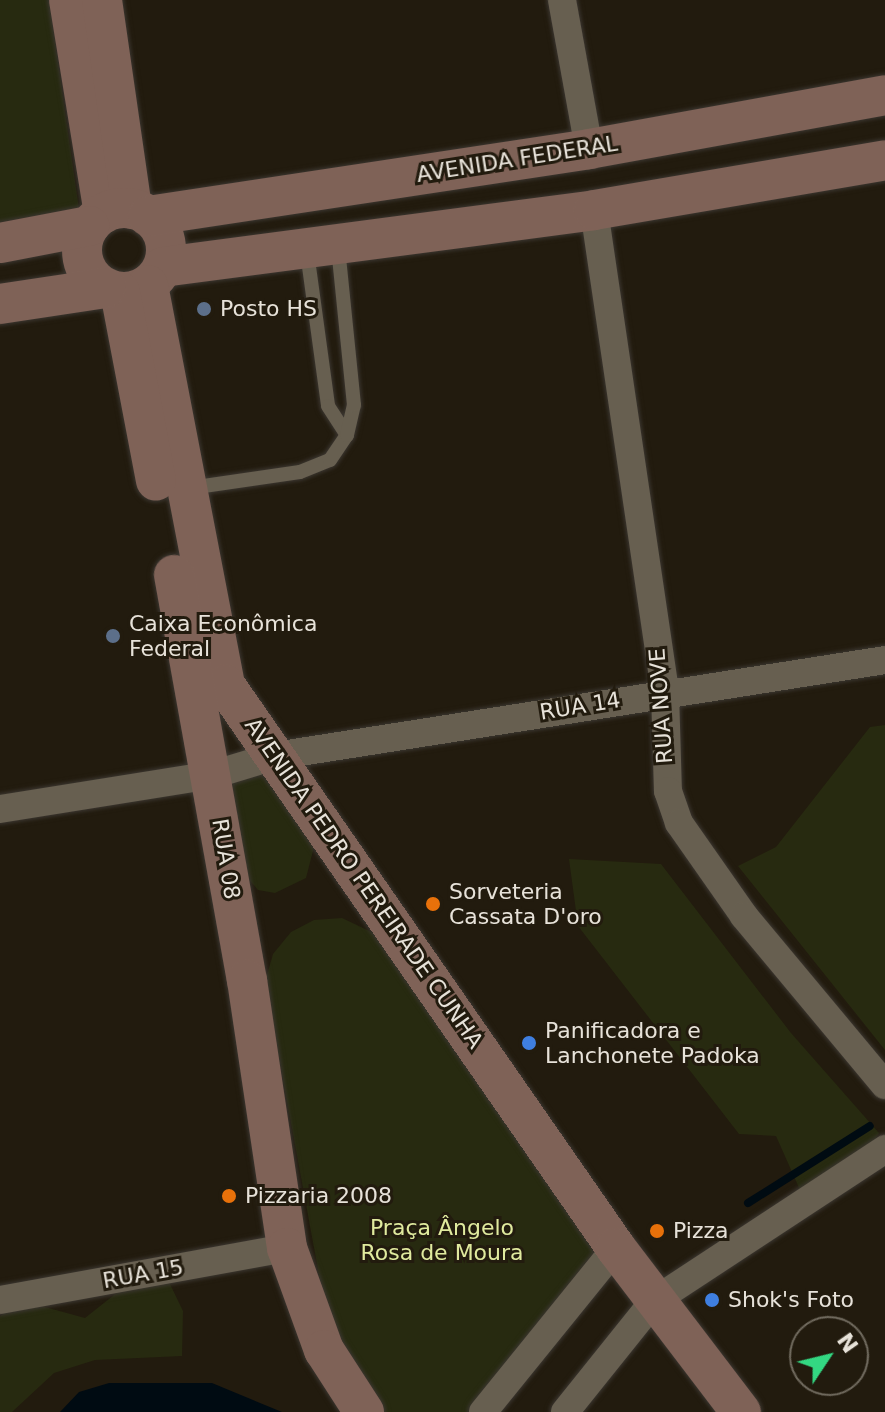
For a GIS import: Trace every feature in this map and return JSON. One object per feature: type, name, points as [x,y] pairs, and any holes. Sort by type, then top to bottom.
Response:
[{"type":"street","points":[[69,0],[118,216]]},
{"type":"street","points":[[102,0],[118,216],[82,254],[134,283]]},
{"type":"street","points":[[562,0],[589,149]]},
{"type":"street","name":"AVENIDA FEDERAL","points":[[0,243],[118,216],[589,149],[885,95]]},
{"type":"street","points":[[0,304],[134,283],[322,245],[594,210],[885,160]]},
{"type":"street","name":"RUA NOVE","points":[[594,210],[665,692],[668,791],[679,823],[794,983],[885,1085]]},
{"type":"street","points":[[118,216],[165,239],[134,283]]},
{"type":"street","name":"AVENIDA PEDRO PEREIRADE CUNHA","points":[[134,283],[185,489],[225,685],[616,1248],[741,1412]]},
{"type":"street","name":"RUA 08","points":[[134,283],[287,1248],[324,1350],[364,1412]]},
{"type":"street","name":"RUA 14","points":[[212,775],[275,756],[665,692],[885,660]]},
{"type":"street","points":[[0,809],[212,775]]},
{"type":"street","points":[[565,1412],[654,1301],[885,1149]]},
{"type":"street","name":"RUA 15","points":[[0,1300],[287,1248]]},
{"type":"street","points":[[483,1412],[616,1248]]},
{"type":"lane","points":[[322,245],[328,406],[347,435]]},
{"type":"lane","points":[[185,489],[300,472],[330,460],[347,435],[354,405],[322,245]]},
{"type":"green space","points":[[0,0],[49,0],[79,209],[0,222]]},
{"type":"green space","points":[[885,725],[885,1050],[738,866],[776,847],[870,727]]},
{"type":"green space","points":[[265,771],[315,843],[306,878],[275,893],[258,890],[242,872],[227,785]]},
{"type":"green space","points":[[569,859],[661,864],[791,1033],[879,1133],[871,1147],[800,1190],[776,1136],[739,1134],[578,926]]},
{"type":"green space","name":"Praça Ângelo Rosa de Moura","points":[[342,918],[386,939],[601,1243],[469,1412],[382,1412],[327,1318],[265,982],[273,954],[291,932],[314,920]]},
{"type":"green space","points":[[146,1284],[170,1284],[183,1311],[182,1356],[95,1360],[54,1373],[12,1412],[0,1412],[0,1316],[23,1301],[85,1318],[119,1291]]},
{"type":"shaded area","points":[[109,1383],[212,1383],[282,1412],[60,1412],[79,1392]]},
{"type":"waterway","points":[[748,1203],[870,1126]]},
{"type":"place","name":"Posto HS","points":[[204,309]]},
{"type":"place","name":"Caixa Econômica Federal","points":[[113,636]]},
{"type":"place","name":"Sorveteria Cassata D'oro","points":[[433,904]]},
{"type":"place","name":"Panificadora e Lanchonete Padoka","points":[[529,1043]]},
{"type":"place","name":"Pizzaria 2008","points":[[229,1196]]},
{"type":"place","name":"Pizza","points":[[657,1231]]},
{"type":"place","name":"Shok's Foto","points":[[712,1300]]}]
